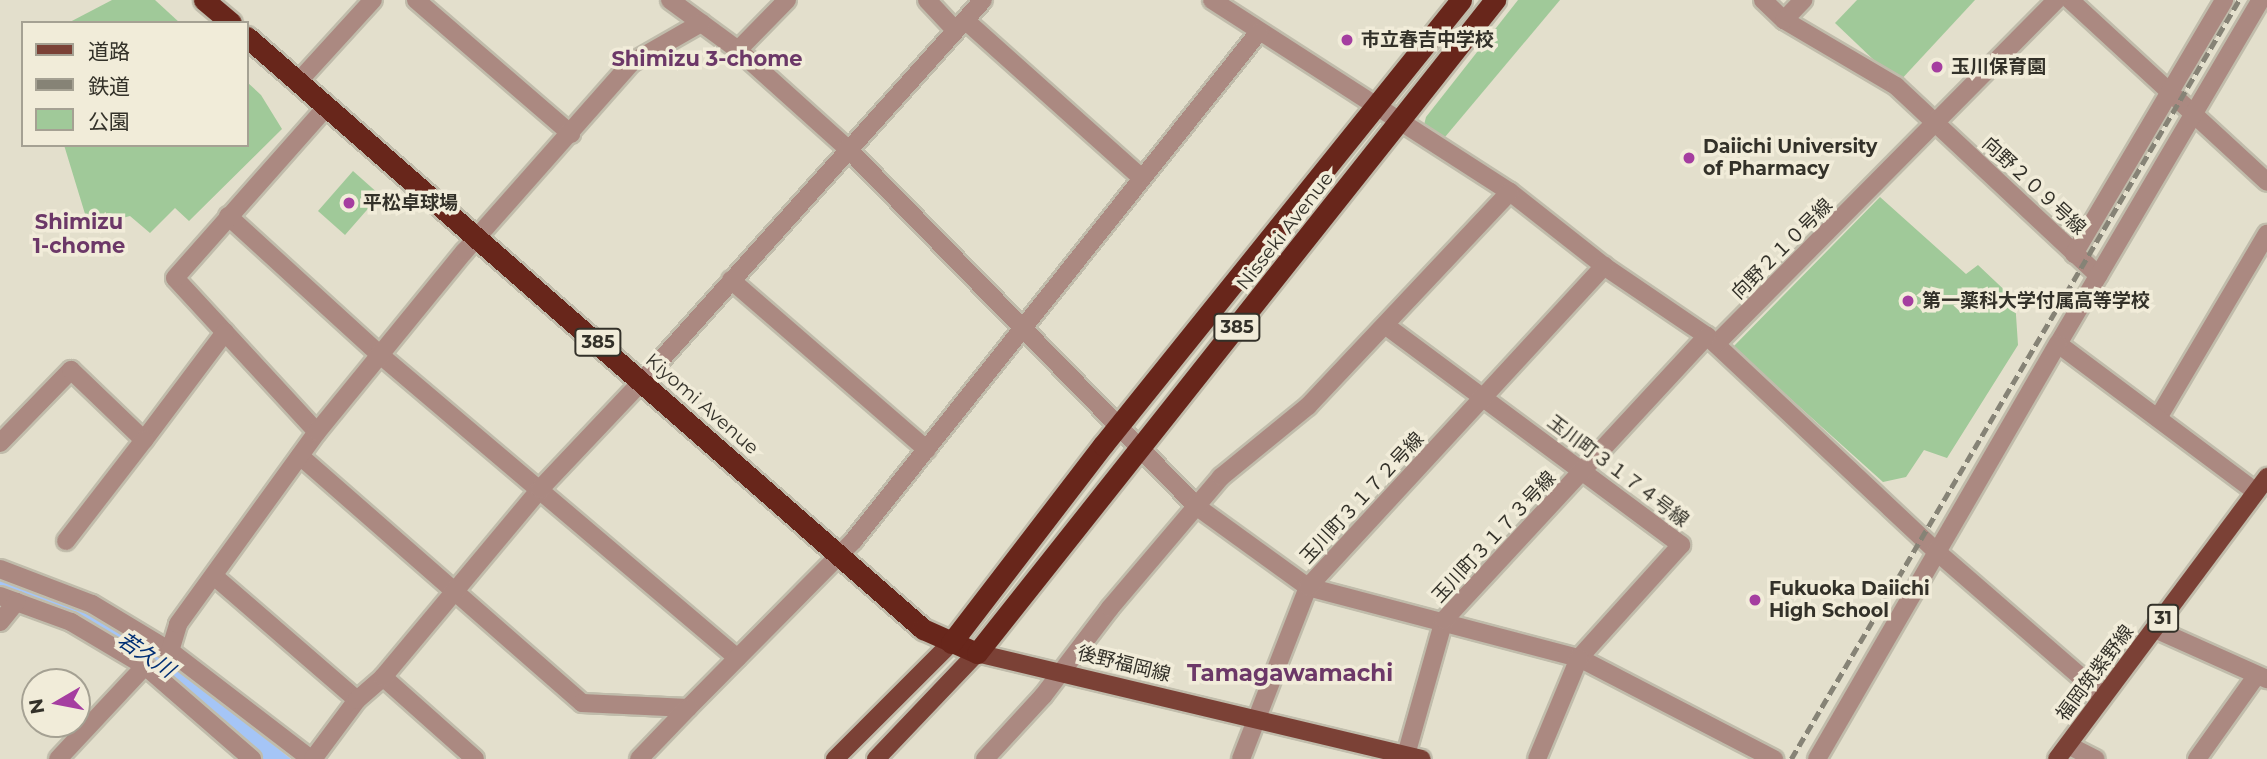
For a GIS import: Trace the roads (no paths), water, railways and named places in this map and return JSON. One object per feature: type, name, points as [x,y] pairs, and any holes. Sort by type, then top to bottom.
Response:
[{"type":"highway","points":[[204,0],[229,21]]},
{"type":"highway","name":"Nisseki Avenue","points":[[951,643],[1118,427],[1461,0]]},
{"type":"highway","name":"Nisseki Avenue","points":[[978,653],[1495,0]]},
{"type":"highway","name":"Kiyomi Avenue","points":[[248,38],[923,629],[978,653]]},
{"type":"main road","name":"福岡筑紫野線","points":[[2062,752],[2263,486]]},
{"type":"main road","points":[[835,759],[951,643]]},
{"type":"main road","points":[[876,759],[978,653]]},
{"type":"main road","name":"後野福岡線","points":[[978,653],[1061,670],[1414,757]]},
{"type":"street","points":[[298,82],[373,0]]},
{"type":"street","points":[[416,0],[571,134]]},
{"type":"street","points":[[670,0],[737,50],[847,148],[1196,506],[1308,587],[1444,620],[1580,658],[1774,759]]},
{"type":"street","points":[[737,50],[788,0]]},
{"type":"street","points":[[927,0],[1142,178]]},
{"type":"street","points":[[0,569],[92,604],[170,651],[312,759],[357,700],[383,677],[540,489],[642,382],[847,148],[983,0]]},
{"type":"street","points":[[1212,0],[1398,124],[1510,191],[1604,266],[1711,340],[1936,551],[2103,696]]},
{"type":"street","name":"向野２０９号線","points":[[1763,0],[1784,20],[1896,86],[2074,254],[2224,0]]},
{"type":"street","points":[[1784,20],[1802,0]]},
{"type":"street","name":"向野２１０号線","points":[[1584,472],[1711,340],[1938,124],[2056,0]]},
{"type":"street","points":[[2070,0],[2267,182]]},
{"type":"street","points":[[1817,759],[2057,344],[2261,0]]},
{"type":"street","points":[[170,651],[178,624],[317,432],[379,354],[631,63],[701,23]]},
{"type":"street","points":[[639,759],[839,554],[927,450],[1259,32]]},
{"type":"street","points":[[317,432],[175,278],[327,106]]},
{"type":"street","points":[[985,759],[1221,477],[1308,406],[1510,191]]},
{"type":"street","points":[[228,216],[379,354],[737,658]]},
{"type":"street","points":[[2158,418],[2267,234]]},
{"type":"street","points":[[2074,254],[2098,275]]},
{"type":"street","name":"玉川町３１７２号線","points":[[1241,759],[1308,587],[1604,266]]},
{"type":"street","points":[[732,280],[927,450]]},
{"type":"street","name":"玉川町３１７４号線","points":[[1385,325],[1485,396],[1681,545],[1580,658],[1537,759]]},
{"type":"street","points":[[66,541],[225,332]]},
{"type":"street","points":[[2057,344],[2158,418],[2263,486]]},
{"type":"street","points":[[0,443],[71,370],[144,440]]},
{"type":"street","points":[[300,456],[452,592],[582,703],[688,708]]},
{"type":"street","name":"玉川町３１７３号線","points":[[1414,757],[1444,620],[1584,472]]},
{"type":"street","points":[[214,576],[357,700]]},
{"type":"street","points":[[0,622],[8,599],[71,622],[145,666],[252,759]]},
{"type":"street","points":[[2155,629],[2263,676],[2197,759]]},
{"type":"street","points":[[58,759],[145,666]]},
{"type":"street","points":[[383,677],[475,759]]},
{"type":"street","points":[[2062,752],[2096,759]]},
{"type":"water","name":"若久川","points":[[0,574],[76,603],[167,659],[291,759],[259,759],[159,669],[0,589]]},
{"type":"railway","points":[[1791,759],[2239,0]]},
{"type":"place","name":"市立春吉中学校","points":[[1347,40]]},
{"type":"place","name":"玉川保育園","points":[[1937,67]]},
{"type":"place","name":"Daiichi University of Pharmacy","points":[[1689,158]]},
{"type":"place","name":"平松卓球場","points":[[349,203]]},
{"type":"place","name":"第一薬科大学付属高等学校","points":[[1908,301]]},
{"type":"place","name":"Fukuoka Daiichi High School","points":[[1755,600]]},
{"type":"district","name":"Shimizu 3-chome","points":[[707,59]]},
{"type":"district","name":"Shimizu 1-chome","points":[[79,234]]},
{"type":"district","name":"Tamagawamachi","points":[[1290,673]]}]
